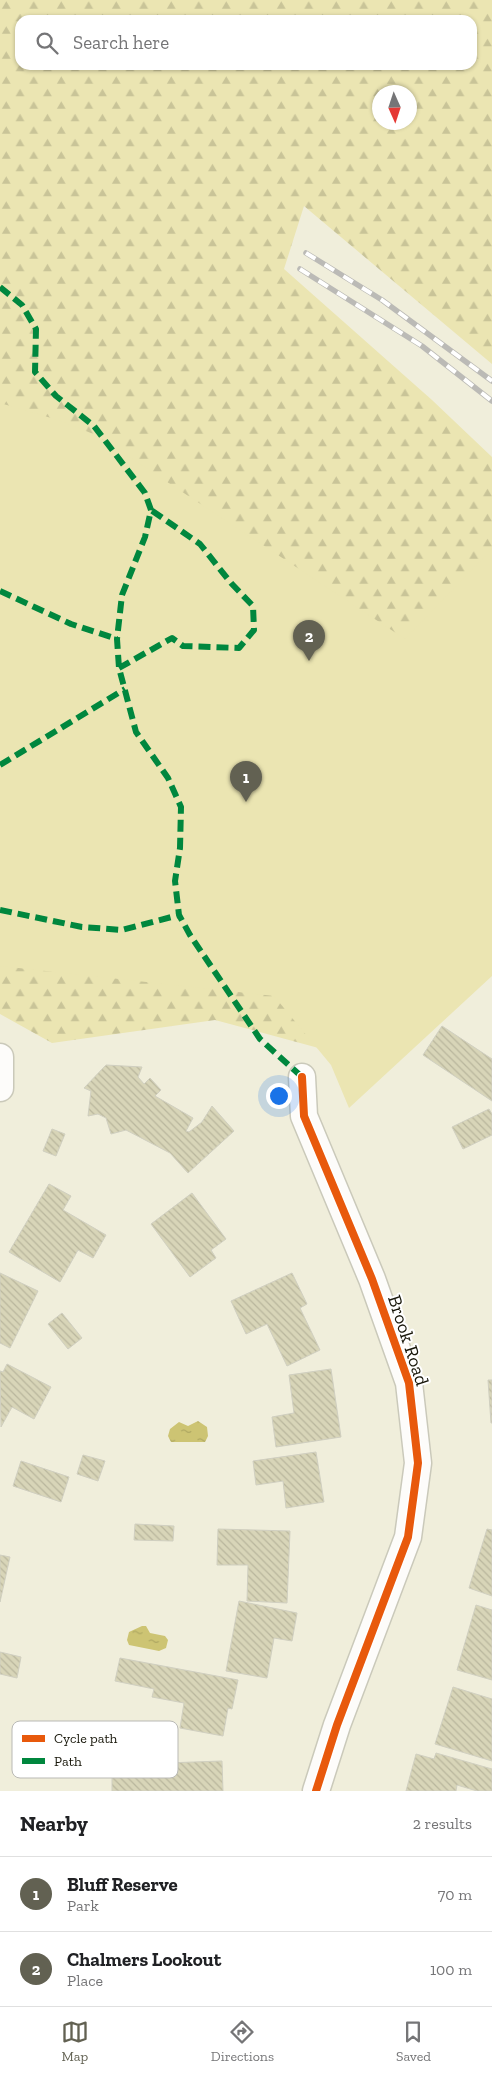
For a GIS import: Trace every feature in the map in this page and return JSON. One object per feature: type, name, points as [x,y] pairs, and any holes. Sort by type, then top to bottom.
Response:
[{"type":"street","points":[[0,1057],[0,1088]]},
{"type":"street","name":"Brook Road","points":[[302,1077],[304,1116],[372,1279],[409,1383],[418,1462],[408,1537],[337,1725],[316,1791]]},
{"type":"green space","points":[[0,0],[492,0],[492,364],[304,206],[284,269],[432,400],[492,457],[492,957],[0,869]]},
{"type":"green space","points":[[0,403],[58,420],[96,435],[405,639],[492,549],[492,976],[349,1108],[331,1065],[274,996],[0,966]]},
{"type":"green space","points":[[0,942],[366,1010],[348,1056],[215,1020],[52,1043],[0,1014]]},
{"type":"water","points":[[198,1421],[207,1427],[208,1436],[205,1442],[171,1442],[168,1436],[170,1429],[179,1422],[188,1426]]},
{"type":"water","points":[[146,1626],[150,1633],[165,1636],[168,1640],[166,1648],[159,1651],[129,1645],[127,1640],[129,1632]]},
{"type":"building","points":[[442,1026],[492,1059],[492,1101],[423,1055]]},
{"type":"building","points":[[106,1065],[142,1067],[138,1077],[144,1084],[150,1078],[161,1090],[155,1096],[193,1118],[186,1131],[189,1132],[202,1122],[212,1106],[234,1131],[188,1173],[170,1153],[126,1130],[111,1134],[106,1118],[98,1114],[88,1116],[91,1091],[84,1088]]},
{"type":"building","points":[[489,1109],[492,1114],[492,1135],[463,1149],[452,1127]]},
{"type":"building","points":[[52,1129],[65,1134],[56,1156],[43,1151]]},
{"type":"building","points":[[49,1184],[71,1196],[63,1210],[106,1235],[93,1258],[78,1250],[60,1282],[9,1252]]},
{"type":"building","points":[[192,1193],[226,1239],[211,1250],[216,1258],[190,1277],[151,1224]]},
{"type":"building","points":[[0,1273],[38,1291],[10,1348],[0,1343]]},
{"type":"building","points":[[292,1273],[307,1304],[300,1308],[320,1350],[287,1366],[267,1324],[246,1334],[231,1301]]},
{"type":"building","points":[[62,1313],[82,1338],[68,1349],[48,1324]]},
{"type":"building","points":[[7,1364],[51,1387],[34,1419],[12,1407],[1,1427],[0,1371],[3,1372]]},
{"type":"building","points":[[331,1369],[341,1437],[276,1447],[272,1417],[294,1413],[289,1375]]},
{"type":"building","points":[[488,1380],[492,1380],[492,1423],[491,1423]]},
{"type":"building","points":[[316,1452],[324,1502],[286,1508],[283,1481],[256,1485],[253,1461]]},
{"type":"building","points":[[83,1455],[105,1461],[98,1481],[77,1474]]},
{"type":"building","points":[[21,1461],[69,1477],[61,1502],[13,1486]]},
{"type":"building","points":[[135,1524],[174,1526],[173,1541],[134,1540]]},
{"type":"building","points":[[218,1529],[290,1531],[287,1603],[247,1601],[248,1565],[217,1565]]},
{"type":"building","points":[[487,1529],[492,1530],[492,1596],[469,1588]]},
{"type":"building","points":[[0,1555],[10,1557],[0,1602]]},
{"type":"building","points":[[239,1601],[297,1613],[292,1641],[274,1638],[267,1678],[226,1671]]},
{"type":"building","points":[[476,1605],[492,1610],[492,1680],[457,1670]]},
{"type":"building","points":[[0,1652],[21,1657],[17,1678],[0,1674]]},
{"type":"building","points":[[120,1658],[238,1680],[232,1709],[228,1708],[223,1736],[180,1728],[184,1703],[152,1697],[154,1689],[115,1681]]},
{"type":"building","points":[[453,1687],[492,1699],[492,1761],[435,1744]]},
{"type":"building","points":[[436,1753],[492,1769],[492,1791],[477,1791],[457,1785],[456,1791],[406,1791],[416,1754],[434,1759]]},
{"type":"building","points":[[222,1761],[223,1791],[112,1791],[112,1778],[178,1778],[178,1763]]},
{"type":"railway","points":[[306,253],[382,300],[492,381]]},
{"type":"railway","points":[[300,269],[422,346],[492,401]]},
{"type":"marked path","points":[[0,287],[22,305],[36,329],[35,372],[56,396],[94,426],[145,493],[151,510],[145,537],[122,595],[117,639],[119,668],[136,732],[168,778],[181,807],[180,848],[175,881],[179,915],[190,935],[260,1039],[302,1077]]},
{"type":"marked path","points":[[119,668],[172,638],[183,646],[239,648],[254,630],[253,606],[231,583],[200,544],[151,510]]},
{"type":"marked path","points":[[0,591],[71,624],[117,639]]},
{"type":"marked path","points":[[0,765],[125,689]]},
{"type":"marked path","points":[[0,910],[82,927],[122,930],[179,915]]},
{"type":"cycle path","points":[[302,1077],[304,1116],[372,1279],[409,1383],[418,1463],[408,1537],[337,1725],[316,1791]]},
{"type":"place","name":"Chalmers Lookout","points":[[309,661]]},
{"type":"place","name":"Bluff Reserve","points":[[246,802]]}]
